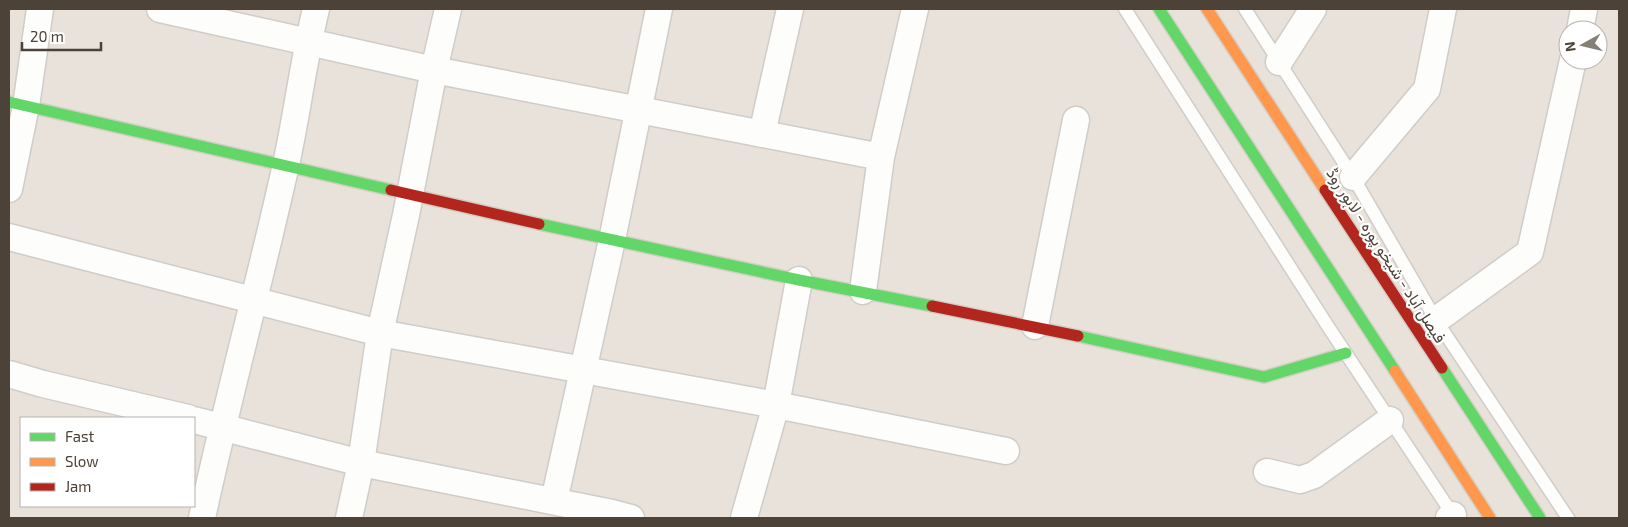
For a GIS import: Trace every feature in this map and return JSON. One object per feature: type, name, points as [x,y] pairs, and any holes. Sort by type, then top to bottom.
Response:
[{"type":"main road","points":[[1159,9],[1490,518]]},
{"type":"main road","name":"فیصل آباد - شیخو پورہ - لاہور روڈ","points":[[1207,9],[1540,518]]},
{"type":"main road","points":[[17,104],[612,240],[799,280],[1035,326],[1264,377],[1346,353]]},
{"type":"street","points":[[9,189],[17,104],[40,9]]},
{"type":"street","points":[[160,9],[434,70],[882,157]]},
{"type":"street","points":[[202,518],[222,426],[286,166],[307,43],[316,9]]},
{"type":"street","points":[[349,518],[361,464],[380,333],[411,195],[434,70],[448,9]]},
{"type":"street","points":[[554,502],[612,240],[659,9]]},
{"type":"street","points":[[762,134],[790,9]]},
{"type":"street","points":[[863,292],[882,157],[915,9]]},
{"type":"street","points":[[1279,62],[1312,9]]},
{"type":"street","points":[[1353,177],[1427,89],[1443,9]]},
{"type":"street","points":[[1436,320],[1530,252],[1571,70]]},
{"type":"street","points":[[1035,326],[1076,120]]},
{"type":"street","points":[[9,237],[380,333],[776,405],[1006,451]]},
{"type":"street","points":[[744,518],[776,405],[799,280]]},
{"type":"street","points":[[9,374],[43,384],[184,417]]},
{"type":"street","points":[[195,420],[361,464],[618,516]]},
{"type":"street","points":[[1267,472],[1300,480],[1314,475],[1390,420]]},
{"type":"lane","points":[[1125,9],[1452,517]]},
{"type":"lane","points":[[1244,9],[1353,177],[1436,320],[1568,518]]},
{"type":"shaded area","points":[[9,9],[1619,9],[1619,518],[9,518]]},
{"type":"traffic: fast","points":[[1159,9],[1395,371]]},
{"type":"traffic: fast","points":[[9,102],[391,190]]},
{"type":"traffic: fast","points":[[539,224],[799,280],[932,306]]},
{"type":"traffic: fast","points":[[1078,336],[1264,377],[1346,353]]},
{"type":"traffic: fast","points":[[1442,368],[1540,518]]},
{"type":"traffic: slow","points":[[1207,9],[1325,190]]},
{"type":"traffic: slow","points":[[1395,371],[1490,518]]},
{"type":"traffic: jam","points":[[391,190],[539,224]]},
{"type":"traffic: jam","points":[[1325,190],[1442,368]]},
{"type":"traffic: jam","points":[[932,306],[1078,336]]}]
